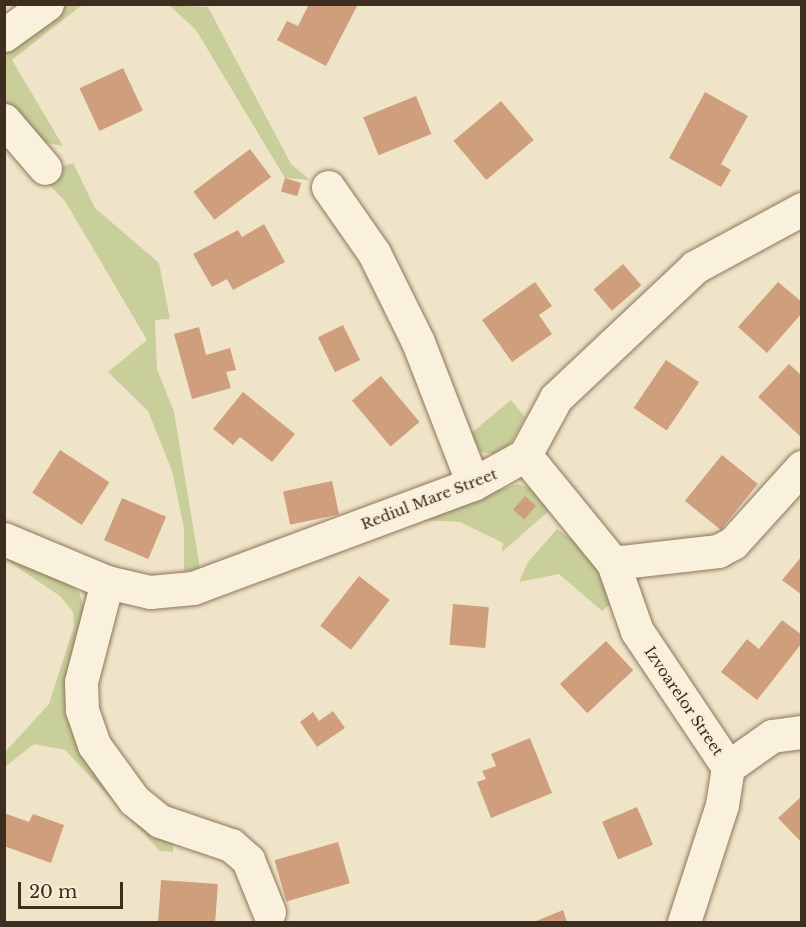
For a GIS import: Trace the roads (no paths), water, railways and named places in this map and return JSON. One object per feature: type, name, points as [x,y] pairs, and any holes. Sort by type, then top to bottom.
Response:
[{"type":"street","points":[[4,35],[47,4]]},
{"type":"street","points":[[4,120],[45,168]]},
{"type":"street","points":[[328,187],[374,253],[418,342],[474,484]]},
{"type":"street","points":[[525,455],[556,398],[638,317],[695,267],[801,209]]},
{"type":"street","name":"Rediul Mare Street","points":[[4,539],[107,582],[150,592],[193,588],[474,484],[525,455]]},
{"type":"street","name":"Izvoarelor Street","points":[[525,455],[613,564],[637,631],[728,767],[723,805],[684,922]]},
{"type":"street","points":[[613,564],[718,551],[733,543],[801,467]]},
{"type":"street","points":[[107,582],[82,671],[82,710],[94,745],[134,800],[160,821],[231,845],[248,860],[269,912]]},
{"type":"street","name":"Izvoarelor Street","points":[[728,767],[772,736],[801,732]]}]
